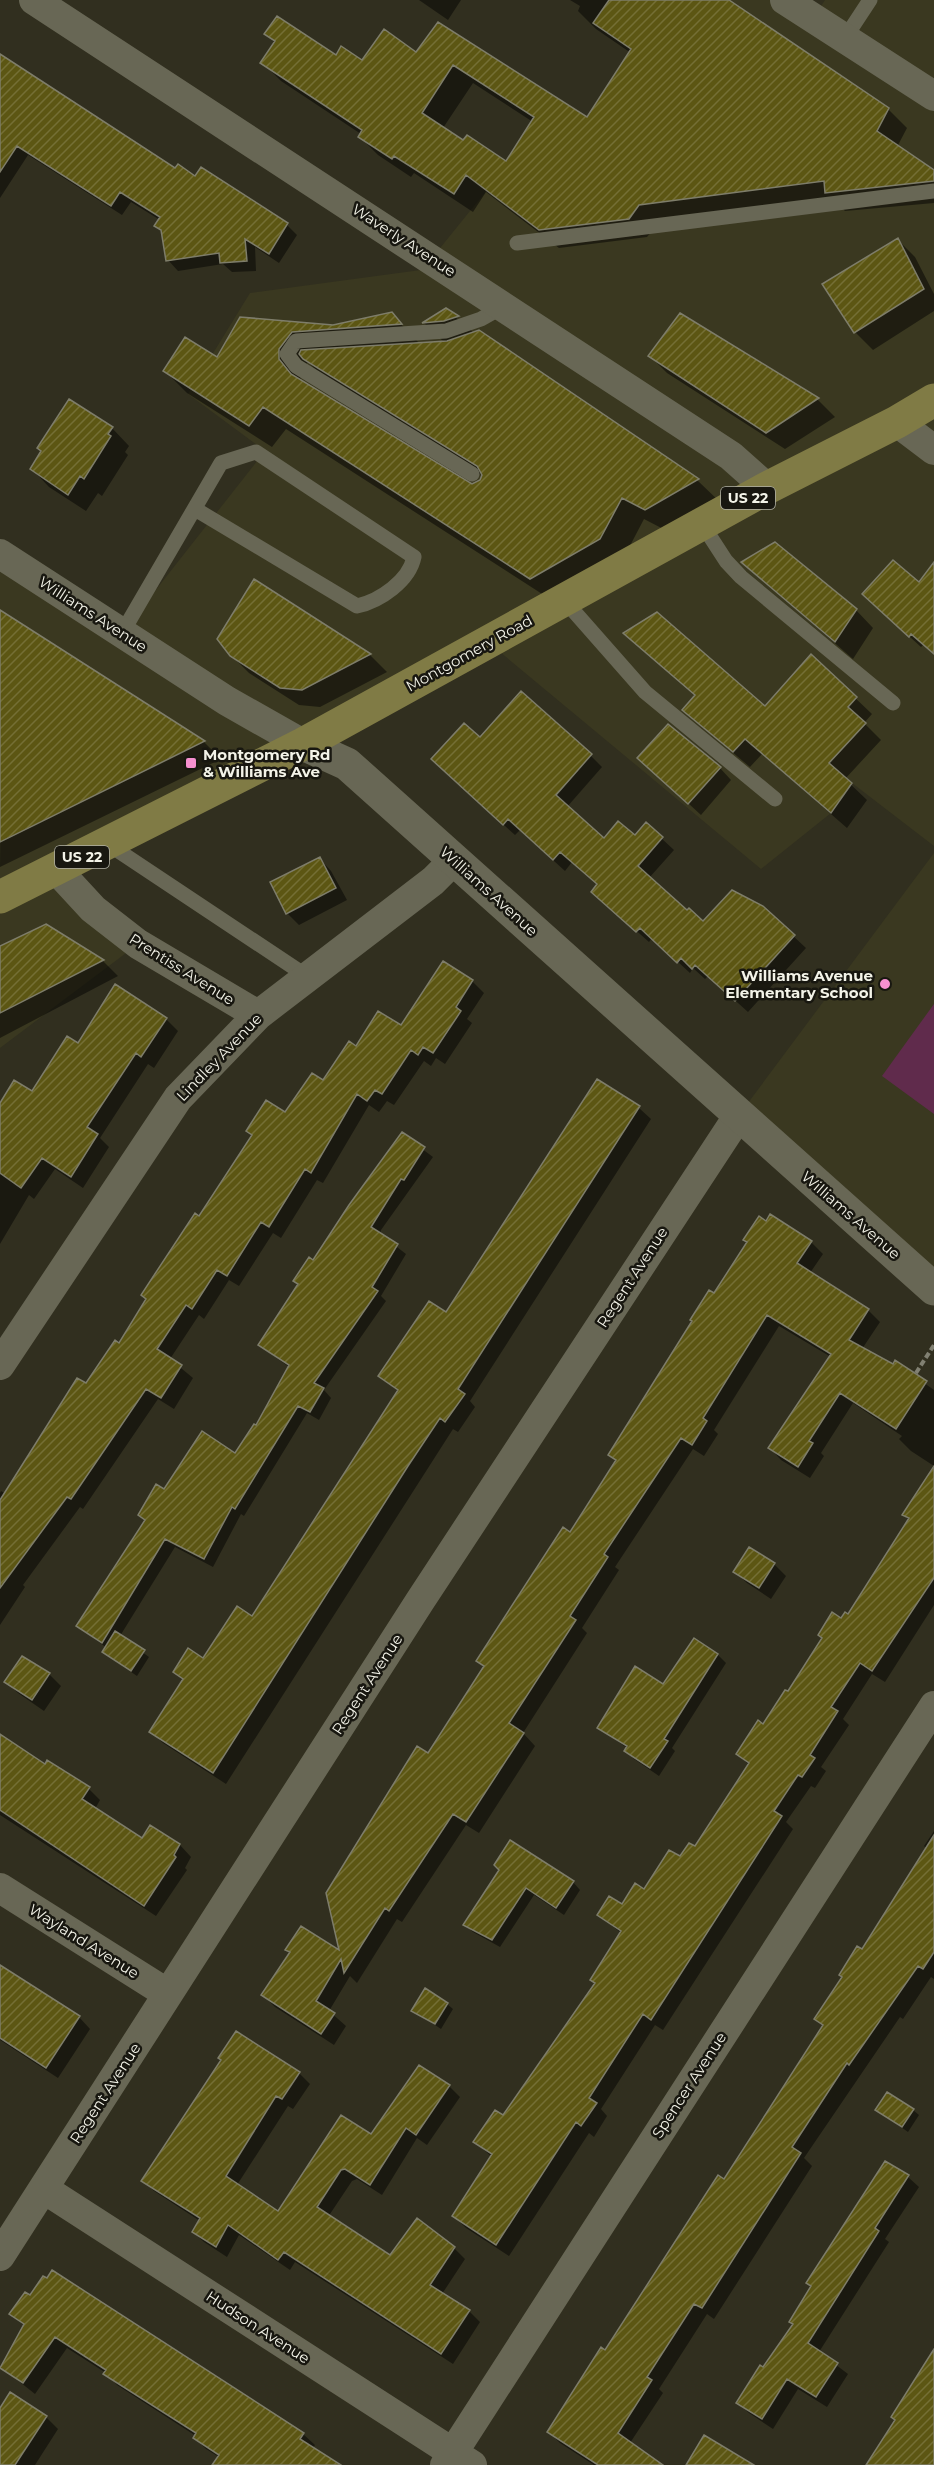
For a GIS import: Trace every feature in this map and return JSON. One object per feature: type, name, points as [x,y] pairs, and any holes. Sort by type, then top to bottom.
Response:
[{"type":"main road","name":"Montgomery Road","points":[[0,897],[303,744],[767,488],[897,422],[934,400]]},
{"type":"street","name":"Waverly Avenue","points":[[34,0],[731,456],[767,488]]},
{"type":"street","points":[[785,0],[934,96]]},
{"type":"street","points":[[897,422],[934,450]]},
{"type":"street","name":"Williams Avenue","points":[[0,554],[227,701],[303,744],[347,764],[739,1115],[932,1282]]},
{"type":"street","name":"Lindley Avenue","points":[[0,1365],[178,1098],[258,1016],[433,880],[454,860]]},
{"type":"street","name":"Prentiss Avenue","points":[[57,870],[93,909],[138,944],[258,1016]]},
{"type":"street","name":"Regent Avenue","points":[[0,2256],[433,1581],[739,1115]]},
{"type":"street","name":"Spencer Avenue","points":[[456,2461],[934,1706]]},
{"type":"street","name":"Wayland Avenue","points":[[0,1888],[168,1994]]},
{"type":"street","name":"Hudson Avenue","points":[[44,2188],[456,2461]]},
{"type":"lane","points":[[845,38],[870,0]]},
{"type":"lane","points":[[516,243],[934,191]]},
{"type":"lane","points":[[472,474],[296,366],[287,354],[296,341],[446,331],[481,319],[504,306]]},
{"type":"lane","points":[[122,633],[221,463],[256,452],[414,557],[411,571],[373,603],[357,606],[195,509]]},
{"type":"lane","points":[[702,524],[726,561],[741,577],[893,703]]},
{"type":"lane","points":[[564,600],[645,692],[775,799]]},
{"type":"lane","points":[[108,844],[308,977]]},
{"type":"path","points":[[916,1373],[934,1345]]},
{"type":"shaded area","points":[[685,0],[785,0],[813,18],[825,0],[934,0],[934,846],[852,783],[831,813],[761,869],[488,642],[57,870],[138,944],[0,1048],[0,554],[122,633],[265,451],[188,394],[250,293],[443,267],[432,258],[487,190],[549,94],[606,128]]},
{"type":"shaded area","name":"Williams Avenue Elementary School","points":[[934,853],[934,1289],[739,1115]]},
{"type":"shaded area","points":[[934,1004],[934,1114],[882,1076]]},
{"type":"building","points":[[609,0],[729,0],[889,108],[877,131],[934,170],[934,181],[825,193],[824,181],[639,205],[629,219],[539,230],[466,175],[454,194],[394,156],[392,159],[358,137],[362,130],[260,63],[275,41],[264,34],[277,16],[336,55],[341,46],[362,60],[384,29],[416,52],[438,22],[587,117],[631,49],[593,23]],"holes":[[[453,65],[534,117],[506,161],[467,135],[463,140],[422,113]]]},
{"type":"building","points":[[0,54],[175,168],[178,164],[195,176],[201,167],[288,223],[269,254],[245,239],[247,261],[220,263],[219,253],[166,261],[161,230],[154,226],[160,217],[120,192],[111,206],[17,146],[0,172]]},
{"type":"building","points":[[898,238],[924,289],[854,333],[822,284]]},
{"type":"building","points":[[446,308],[459,316],[444,321],[422,323]]},
{"type":"building","points":[[392,312],[402,324],[292,332],[279,349],[279,359],[291,374],[472,484],[480,480],[482,475],[477,466],[303,359],[299,354],[301,350],[447,341],[479,330],[699,479],[645,510],[622,498],[600,539],[530,579],[263,407],[249,426],[163,371],[185,337],[217,357],[240,317],[333,325]]},
{"type":"building","points":[[680,313],[819,398],[766,433],[648,356]]},
{"type":"building","points":[[69,399],[113,427],[108,434],[111,436],[84,479],[80,476],[68,495],[30,469],[41,451],[37,448]]},
{"type":"building","points":[[775,542],[857,609],[835,642],[741,562]]},
{"type":"building","points":[[893,560],[919,582],[934,562],[934,654],[911,634],[909,637],[862,594]]},
{"type":"building","points":[[254,579],[371,654],[302,690],[280,688],[230,656],[217,639]]},
{"type":"building","points":[[0,610],[205,741],[0,842]]},
{"type":"building","points":[[657,612],[765,706],[811,654],[857,697],[848,707],[866,723],[829,763],[852,783],[831,813],[745,739],[733,752],[682,710],[695,695],[623,633]]},
{"type":"building","points":[[521,691],[592,754],[556,795],[604,838],[618,821],[635,835],[646,822],[663,837],[638,866],[687,910],[689,908],[703,921],[732,890],[763,906],[795,935],[735,1001],[695,965],[692,969],[681,958],[677,963],[640,928],[636,932],[591,892],[597,884],[560,852],[553,860],[508,819],[503,825],[431,759],[464,723],[480,737]]},
{"type":"building","points":[[668,724],[721,767],[688,804],[637,758]]},
{"type":"building","points":[[320,857],[336,888],[286,914],[270,882]]},
{"type":"building","points":[[46,924],[104,960],[0,1013],[0,946]]},
{"type":"building","points":[[443,961],[473,980],[456,1007],[461,1011],[433,1053],[423,1047],[418,1055],[411,1050],[382,1094],[375,1090],[367,1101],[357,1094],[311,1173],[305,1169],[269,1227],[261,1222],[227,1276],[217,1270],[192,1309],[186,1305],[157,1349],[182,1365],[161,1398],[146,1389],[71,1499],[67,1497],[0,1588],[0,1500],[77,1378],[86,1383],[115,1340],[119,1343],[146,1299],[141,1295],[195,1213],[199,1216],[252,1135],[246,1131],[266,1100],[285,1112],[312,1073],[323,1080],[349,1041],[356,1046],[378,1011],[401,1025]]},
{"type":"building","points":[[115,984],[167,1018],[141,1057],[136,1053],[87,1127],[98,1134],[71,1177],[42,1158],[21,1188],[0,1173],[0,1103],[14,1080],[32,1091],[67,1036],[78,1043]]},
{"type":"building","points":[[597,1079],[640,1106],[458,1389],[465,1394],[445,1422],[440,1418],[408,1466],[213,1773],[149,1732],[183,1679],[173,1672],[188,1648],[203,1658],[237,1606],[252,1616],[398,1390],[378,1376],[429,1301],[446,1312]]},
{"type":"building","points":[[402,1132],[425,1147],[404,1180],[401,1179],[371,1227],[398,1244],[372,1287],[378,1291],[314,1383],[324,1388],[310,1412],[298,1406],[235,1509],[232,1507],[204,1559],[165,1539],[102,1643],[76,1626],[145,1520],[138,1515],[156,1484],[164,1489],[202,1431],[235,1453],[254,1424],[256,1425],[289,1365],[258,1345],[298,1284],[293,1281],[309,1257],[313,1260],[349,1205]]},
{"type":"building","points":[[770,1214],[812,1241],[797,1263],[869,1309],[849,1340],[893,1364],[895,1360],[927,1381],[896,1429],[840,1393],[809,1441],[813,1443],[798,1467],[768,1448],[831,1354],[767,1315],[703,1418],[707,1421],[692,1445],[681,1438],[604,1554],[608,1557],[570,1616],[576,1620],[509,1723],[524,1733],[466,1822],[453,1814],[389,1911],[385,1908],[344,1973],[341,1959],[316,2001],[335,2013],[321,2034],[261,1995],[290,1952],[285,1950],[301,1926],[339,1950],[326,1893],[417,1746],[428,1753],[484,1666],[476,1661],[563,1527],[570,1532],[616,1460],[608,1455],[709,1290],[714,1293],[747,1242],[743,1240],[759,1216],[766,1221]]},
{"type":"building","points":[[934,1466],[934,1578],[872,1671],[860,1663],[831,1707],[838,1711],[810,1755],[815,1758],[802,1777],[798,1775],[774,1811],[782,1816],[651,2020],[643,2014],[589,2098],[597,2103],[581,2126],[576,2122],[496,2245],[452,2216],[492,2154],[473,2142],[495,2110],[503,2115],[595,1983],[590,1980],[621,1931],[597,1915],[609,1896],[622,1904],[635,1883],[644,1889],[669,1850],[680,1856],[689,1843],[695,1846],[749,1763],[736,1754],[758,1720],[763,1724],[785,1690],[788,1691],[822,1638],[818,1635],[832,1612],[841,1618],[845,1612],[848,1614],[909,1518],[902,1515]]},
{"type":"building","points":[[749,1547],[775,1563],[759,1588],[733,1572]]},
{"type":"building","points":[[115,1631],[145,1650],[131,1671],[102,1652]]},
{"type":"building","points":[[694,1638],[718,1654],[664,1739],[668,1741],[650,1768],[624,1751],[627,1746],[597,1728],[635,1666],[663,1684]]},
{"type":"building","points":[[22,1656],[50,1673],[32,1700],[4,1682]]},
{"type":"building","points":[[0,1734],[45,1764],[47,1760],[90,1787],[82,1799],[142,1838],[150,1825],[180,1844],[174,1855],[176,1857],[144,1906],[0,1810]]},
{"type":"building","points":[[934,1835],[934,1952],[923,1969],[918,1966],[849,2065],[847,2063],[792,2147],[801,2153],[702,2308],[694,2304],[647,2377],[652,2380],[618,2433],[663,2465],[598,2465],[547,2432],[601,2347],[605,2350],[718,2175],[724,2179],[823,2025],[814,2019],[842,1977],[839,1975],[857,1946],[862,1949]]},
{"type":"building","points":[[510,1840],[574,1881],[556,1908],[526,1888],[492,1940],[463,1925],[499,1870],[494,1865]]},
{"type":"building","points":[[0,1965],[80,2016],[46,2068],[0,2038]]},
{"type":"building","points":[[425,1988],[448,2003],[435,2024],[411,2011]]},
{"type":"building","points":[[236,2031],[300,2072],[282,2099],[276,2096],[226,2176],[278,2211],[341,2115],[371,2134],[419,2065],[450,2085],[416,2135],[406,2128],[370,2185],[345,2169],[341,2170],[317,2207],[390,2255],[417,2218],[455,2247],[430,2285],[470,2310],[441,2354],[284,2252],[278,2260],[228,2225],[216,2247],[192,2232],[200,2218],[141,2181],[221,2060],[218,2058]]},
{"type":"building","points":[[887,2092],[914,2109],[902,2127],[875,2110]]},
{"type":"building","points":[[885,2161],[909,2175],[875,2228],[879,2231],[808,2343],[838,2363],[816,2397],[787,2379],[762,2419],[736,2403],[760,2365],[763,2367],[793,2324],[789,2322],[811,2286],[806,2283]]},
{"type":"building","points":[[52,2270],[304,2433],[300,2439],[341,2465],[212,2465],[219,2455],[193,2438],[196,2433],[103,2374],[106,2370],[55,2337],[23,2383],[0,2368],[24,2324],[9,2314],[25,2292],[30,2295],[43,2276],[47,2278]]},
{"type":"building","points":[[934,2349],[934,2465],[866,2465],[895,2420],[891,2417]]},
{"type":"building","points":[[10,2392],[47,2416],[15,2465],[0,2465],[0,2408]]},
{"type":"building","points":[[704,2435],[754,2465],[686,2465]]},
{"type":"place","name":"Montgomery Rd & Williams Ave","points":[[191,763]]},
{"type":"place","name":"Williams Avenue Elementary School","points":[[885,984]]}]
